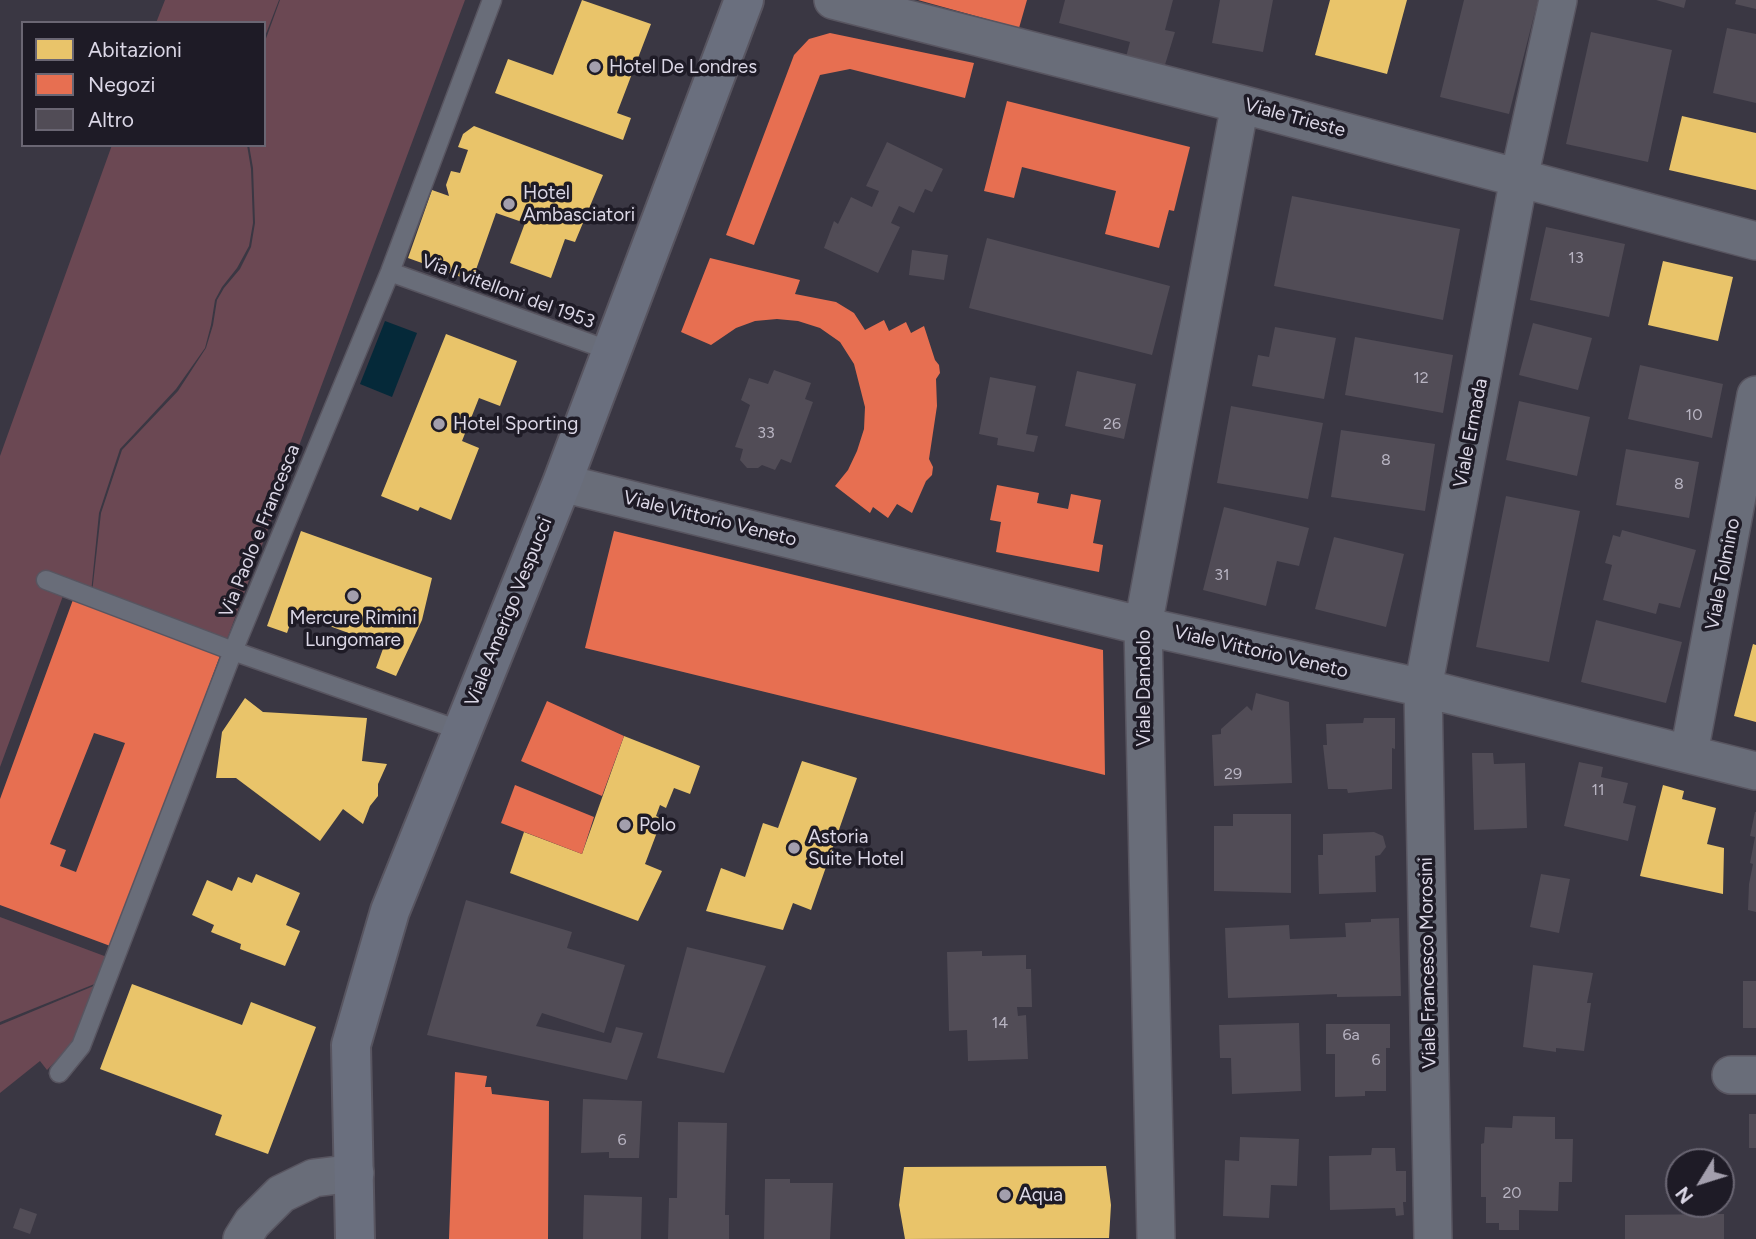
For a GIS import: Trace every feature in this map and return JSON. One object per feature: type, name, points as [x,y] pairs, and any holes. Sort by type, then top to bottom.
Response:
[{"type":"street","name":"Viale Amerigo Vespucci","points":[[355,1239],[351,1045],[390,911],[562,482],[744,0]]},
{"type":"street","name":"Viale Trieste","points":[[833,0],[1240,104],[1756,241]]},
{"type":"street","name":"Viale Ermada","points":[[1423,688],[1519,178],[1558,0]]},
{"type":"street","name":"Viale Dandolo","points":[[1156,1239],[1143,626],[1240,104]]},
{"type":"street","name":"Viale Tolmino","points":[[1689,753],[1756,395]]},
{"type":"street","name":"Viale Vittorio Veneto","points":[[562,482],[1143,626],[1423,688],[1756,771]]},
{"type":"street","name":"Viale Francesco Morosini","points":[[1423,688],[1433,1239]]},
{"type":"street","points":[[242,1239],[253,1223],[281,1194],[313,1178],[355,1173]]},
{"type":"lane","name":"Via Paolo e Francesca","points":[[59,1073],[80,1046],[233,651],[390,272],[492,0]]},
{"type":"lane","name":"Via I vitelloni del 1953","points":[[390,272],[611,351]]},
{"type":"lane","points":[[46,580],[233,651],[462,731]]},
{"type":"shaded area","points":[[165,0],[279,0],[266,34],[266,21],[157,21]]},
{"type":"shaded area","points":[[280,0],[465,0],[226,642],[92,593],[101,513],[122,450],[178,391],[206,348],[217,300],[240,269],[251,247],[255,223],[249,147],[266,147],[266,38]]},
{"type":"shaded area","points":[[111,147],[247,147],[253,223],[249,246],[215,300],[205,348],[176,389],[120,449],[99,513],[91,593],[67,585],[0,767],[0,456]]},
{"type":"shaded area","points":[[0,917],[107,957],[97,983],[0,1022]]},
{"type":"shaded area","points":[[96,985],[73,1043],[47,1070],[40,1061],[0,1093],[0,1025]]},
{"type":"water","points":[[385,321],[417,333],[392,397],[360,384]]},
{"type":"building: Abitazioni","name":"Hotel De Londres","points":[[582,0],[651,24],[617,113],[631,118],[623,140],[495,93],[508,59],[553,75]]},
{"type":"building: Abitazioni","points":[[1330,0],[1407,0],[1387,74],[1315,55]]},
{"type":"building: Abitazioni","points":[[1682,116],[1756,133],[1756,190],[1669,170]]},
{"type":"building: Abitazioni","name":"Hotel Ambasciatori","points":[[474,126],[603,175],[575,242],[565,239],[551,278],[510,263],[525,223],[496,213],[472,281],[408,258],[432,190],[449,196],[446,185],[451,171],[460,173],[468,150],[458,147],[463,134]]},
{"type":"building: Abitazioni","points":[[1663,261],[1733,277],[1718,341],[1648,325]]},
{"type":"building: Abitazioni","name":"Hotel Sporting","points":[[446,334],[517,361],[500,406],[479,398],[462,441],[479,448],[451,520],[420,507],[418,511],[381,496]]},
{"type":"building: Abitazioni","name":"Mercure Rimini Lungomare","points":[[301,531],[432,578],[422,620],[396,676],[376,668],[384,646],[294,613],[287,633],[267,626]]},
{"type":"building: Abitazioni","points":[[1753,644],[1756,645],[1756,722],[1734,716]]},
{"type":"building: Abitazioni","points":[[245,698],[263,712],[367,718],[362,761],[387,764],[378,784],[378,796],[370,806],[363,824],[343,809],[320,841],[236,778],[216,778],[222,732]]},
{"type":"building: Abitazioni","name":"Polo","points":[[624,736],[700,766],[690,794],[674,788],[666,808],[660,805],[656,816],[662,819],[645,864],[662,871],[638,921],[510,873],[524,832],[582,854]]},
{"type":"building: Abitazioni","name":"Astoria Suite Hotel","points":[[802,761],[857,778],[811,910],[793,903],[783,930],[706,911],[721,868],[745,877],[763,823],[778,828]]},
{"type":"building: Abitazioni","points":[[1663,785],[1684,791],[1682,799],[1716,808],[1707,844],[1724,848],[1723,894],[1640,876]]},
{"type":"building: Abitazioni","points":[[256,874],[300,893],[286,925],[300,931],[285,966],[240,949],[241,944],[211,932],[214,925],[192,915],[207,880],[232,891],[238,877],[252,883]]},
{"type":"building: Abitazioni","points":[[132,984],[242,1025],[251,1002],[316,1027],[268,1154],[215,1135],[222,1115],[100,1069]]},
{"type":"building: Abitazioni","name":"Aqua","points":[[1106,1166],[1111,1205],[1109,1238],[905,1239],[899,1205],[904,1167]]},
{"type":"building: Negozi","points":[[918,0],[1027,0],[1019,28]]},
{"type":"building: Negozi","points":[[830,33],[974,63],[965,98],[850,69],[820,75],[754,245],[726,235],[794,55],[809,39]]},
{"type":"building: Negozi","points":[[1007,101],[1190,147],[1174,211],[1169,210],[1159,248],[1105,234],[1116,191],[1022,167],[1014,198],[984,191]]},
{"type":"building: Negozi","points":[[710,258],[800,280],[795,294],[836,302],[854,313],[865,330],[884,320],[889,331],[906,322],[911,333],[924,326],[940,373],[936,379],[937,406],[929,459],[933,467],[932,475],[926,481],[912,513],[897,504],[888,518],[873,507],[870,513],[835,486],[848,470],[857,451],[864,429],[865,407],[854,364],[840,342],[820,328],[798,321],[777,319],[755,321],[736,328],[711,345],[681,332]]},
{"type":"building: Negozi","points":[[997,485],[1039,493],[1037,503],[1068,509],[1071,494],[1101,500],[1093,543],[1103,545],[1099,572],[996,552],[1001,522],[990,520]]},
{"type":"building: Negozi","points":[[614,531],[1103,650],[1105,775],[585,648]]},
{"type":"building: Negozi","points":[[74,597],[221,653],[113,947],[0,905],[0,799]],"holes":[[[94,733],[125,743],[76,872],[60,866],[66,850],[50,844]]]},
{"type":"building: Negozi","points":[[547,701],[624,736],[602,796],[521,761]]},
{"type":"building: Negozi","points":[[515,785],[594,817],[582,854],[501,823]]},
{"type":"building: Negozi","points":[[455,1072],[487,1076],[485,1087],[491,1087],[492,1094],[549,1101],[548,1239],[449,1239]]},
{"type":"building: Altro","points":[[1065,0],[1173,0],[1165,30],[1175,32],[1164,68],[1126,57],[1130,42],[1059,23]]},
{"type":"building: Altro","points":[[1220,0],[1273,0],[1263,52],[1212,43]]},
{"type":"building: Altro","points":[[1464,0],[1538,0],[1509,114],[1440,97]]},
{"type":"building: Altro","points":[[1656,0],[1686,0],[1684,8]]},
{"type":"building: Altro","points":[[1736,0],[1756,0],[1756,9],[1735,4]]},
{"type":"building: Altro","points":[[1727,28],[1756,34],[1756,103],[1713,93]]},
{"type":"building: Altro","points":[[1591,32],[1672,50],[1648,162],[1566,144]]},
{"type":"building: Altro","points":[[887,142],[943,169],[932,192],[925,189],[914,213],[899,206],[891,223],[900,227],[878,273],[824,248],[834,221],[838,224],[851,197],[872,207],[879,191],[866,186]]},
{"type":"building: Altro","points":[[1292,196],[1460,229],[1443,320],[1274,286]]},
{"type":"building: Altro","points":[[1546,227],[1625,244],[1609,317],[1530,300]]},
{"type":"building: Altro","points":[[987,238],[1170,286],[1152,355],[969,308]]},
{"type":"building: Altro","points":[[912,250],[948,255],[944,280],[909,275]]},
{"type":"building: Altro","points":[[1533,323],[1592,338],[1578,390],[1519,375]]},
{"type":"building: Altro","points":[[1275,327],[1336,338],[1324,399],[1252,386],[1258,355],[1269,357]]},
{"type":"building: Altro","points":[[1355,337],[1453,355],[1443,413],[1345,395]]},
{"type":"building: Altro","points":[[1640,365],[1723,384],[1712,438],[1628,419]]},
{"type":"building: Altro","points":[[774,370],[811,383],[805,399],[813,402],[791,463],[781,459],[775,470],[762,465],[758,468],[747,468],[740,460],[743,449],[735,447],[750,405],[741,400],[749,378],[768,384]]},
{"type":"building: Altro","points":[[1077,371],[1136,384],[1124,439],[1065,426]]},
{"type":"building: Altro","points":[[990,377],[1036,386],[1026,434],[1038,436],[1034,452],[997,445],[998,438],[979,434]]},
{"type":"building: Altro","points":[[1519,401],[1590,417],[1577,476],[1506,460]]},
{"type":"building: Altro","points":[[1231,406],[1323,423],[1308,499],[1217,483]]},
{"type":"building: Altro","points":[[1341,430],[1435,444],[1425,511],[1331,497]]},
{"type":"building: Altro","points":[[1626,449],[1699,462],[1689,518],[1616,505]]},
{"type":"building: Altro","points":[[1506,496],[1580,511],[1549,662],[1476,647]]},
{"type":"building: Altro","points":[[1224,507],[1309,528],[1299,566],[1277,561],[1266,606],[1203,590]]},
{"type":"building: Altro","points":[[1622,530],[1696,550],[1680,608],[1659,603],[1656,614],[1603,600],[1612,565],[1605,563],[1613,535],[1620,537]]},
{"type":"building: Altro","points":[[1334,537],[1404,554],[1386,627],[1315,609]]},
{"type":"building: Altro","points":[[1596,620],[1682,642],[1666,703],[1581,682]]},
{"type":"building: Altro","points":[[1256,693],[1289,702],[1292,783],[1214,786],[1212,735],[1221,734],[1221,729],[1247,706],[1252,711]]},
{"type":"building: Altro","points":[[1364,718],[1395,718],[1392,789],[1348,793],[1347,789],[1328,789],[1323,745],[1327,745],[1326,724],[1363,723]]},
{"type":"building: Altro","points":[[1472,753],[1493,753],[1494,764],[1525,763],[1527,828],[1474,830]]},
{"type":"building: Altro","points":[[1579,762],[1603,767],[1601,777],[1628,783],[1623,803],[1636,806],[1628,841],[1564,826]]},
{"type":"building: Altro","points":[[1755,812],[1756,912],[1748,910],[1753,864],[1750,863],[1755,837],[1750,836]]},
{"type":"building: Altro","points":[[1233,814],[1291,814],[1291,893],[1214,891],[1214,826],[1233,826]]},
{"type":"building: Altro","points":[[1374,832],[1383,836],[1386,847],[1380,855],[1375,856],[1376,892],[1319,894],[1318,855],[1323,855],[1323,834]]},
{"type":"building: Altro","points":[[1541,874],[1570,879],[1559,933],[1530,927]]},
{"type":"building: Altro","points":[[466,900],[572,932],[567,948],[625,965],[604,1033],[542,1013],[536,1026],[611,1043],[616,1027],[643,1033],[627,1080],[427,1035]]},
{"type":"building: Altro","points":[[1399,918],[1401,996],[1337,997],[1337,994],[1228,998],[1225,928],[1289,925],[1290,939],[1346,937],[1345,923]]},
{"type":"building: Altro","points":[[687,947],[766,966],[724,1073],[657,1058]]},
{"type":"building: Altro","points":[[982,951],[982,956],[1026,955],[1026,969],[1031,969],[1032,1007],[1017,1007],[1018,1016],[1026,1015],[1028,1059],[968,1061],[967,1030],[949,1031],[947,952]]},
{"type":"building: Altro","points":[[1533,965],[1593,973],[1587,1003],[1591,1003],[1584,1051],[1556,1048],[1556,1052],[1523,1047]]},
{"type":"building: Altro","points":[[1743,981],[1756,981],[1756,1028],[1743,1028]]},
{"type":"building: Altro","points":[[1299,1023],[1301,1091],[1232,1094],[1231,1058],[1220,1058],[1219,1025]]},
{"type":"building: Altro","points":[[1326,1024],[1390,1024],[1390,1048],[1386,1048],[1386,1091],[1365,1091],[1365,1096],[1335,1097],[1335,1054],[1326,1054]]},
{"type":"building: Altro","points":[[583,1099],[642,1101],[639,1158],[609,1158],[609,1152],[581,1153]]},
{"type":"building: Altro","points":[[1749,1114],[1756,1114],[1756,1148],[1749,1148]]},
{"type":"building: Altro","points":[[1513,1116],[1555,1117],[1555,1139],[1573,1139],[1572,1182],[1559,1182],[1558,1211],[1519,1210],[1519,1230],[1499,1230],[1499,1223],[1486,1223],[1486,1197],[1481,1197],[1481,1144],[1484,1143],[1485,1127],[1512,1128]]},
{"type":"building: Altro","points":[[678,1122],[727,1123],[725,1215],[729,1215],[729,1239],[668,1239],[669,1198],[677,1198]]},
{"type":"building: Altro","points":[[1240,1137],[1299,1139],[1297,1186],[1271,1185],[1269,1218],[1223,1216],[1225,1160],[1239,1161]]},
{"type":"building: Altro","points":[[1372,1148],[1395,1148],[1396,1171],[1406,1171],[1404,1215],[1396,1216],[1395,1208],[1330,1210],[1329,1156],[1371,1155]]},
{"type":"building: Altro","points":[[765,1179],[790,1179],[790,1183],[833,1183],[830,1239],[764,1239]]},
{"type":"building: Altro","points":[[584,1195],[642,1197],[641,1239],[583,1239]]},
{"type":"building: Altro","points":[[20,1208],[37,1214],[30,1234],[13,1228]]},
{"type":"building: Altro","points":[[1625,1215],[1724,1218],[1724,1239],[1625,1239]]},
{"type":"place","name":"Hotel De Londres","points":[[595,67]]},
{"type":"place","name":"Hotel Ambasciatori","points":[[509,204]]},
{"type":"place","name":"Hotel Sporting","points":[[439,424]]},
{"type":"place","name":"Mercure Rimini Lungomare","points":[[353,596]]},
{"type":"place","name":"Polo","points":[[625,825]]},
{"type":"place","name":"Astoria Suite Hotel","points":[[794,848]]},
{"type":"place","name":"Aqua","points":[[1005,1195]]}]
